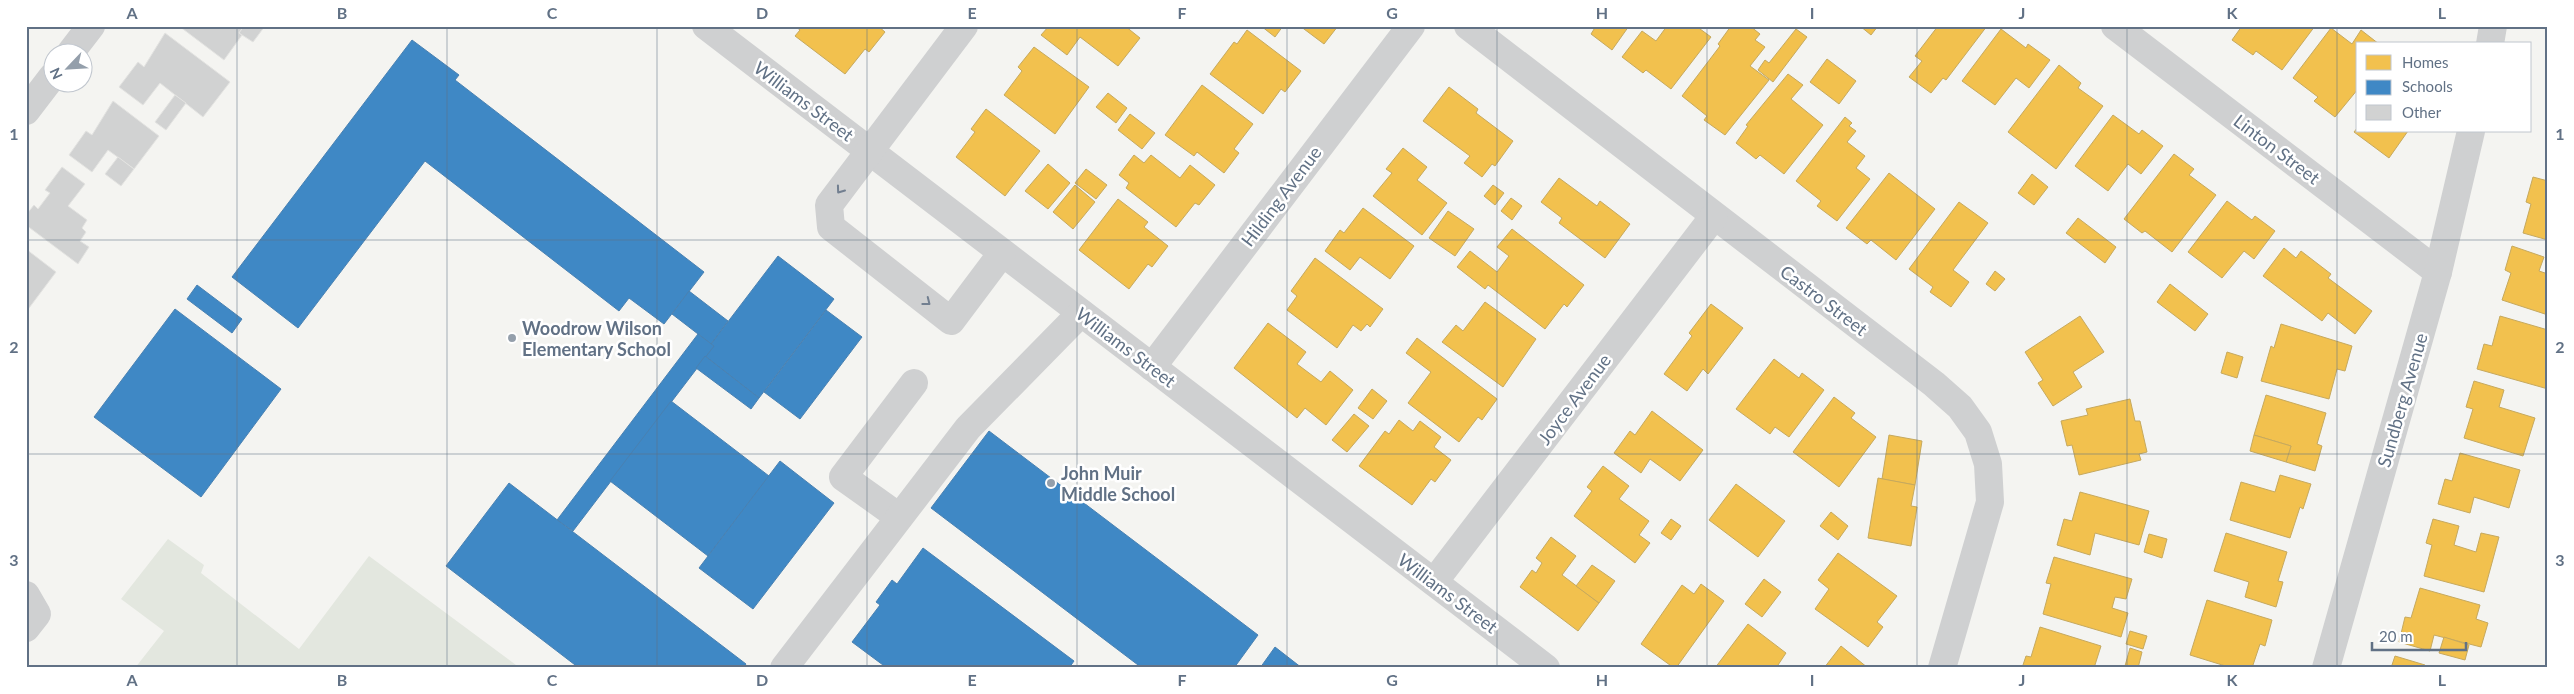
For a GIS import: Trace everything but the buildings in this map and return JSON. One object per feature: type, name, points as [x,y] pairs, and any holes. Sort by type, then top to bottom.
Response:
[{"type":"street","points":[[79,42],[91,26]]},
{"type":"street","name":"Williams Street","points":[[706,26],[1546,668]]},
{"type":"street","points":[[964,26],[829,205],[831,227],[951,321],[1002,253]]},
{"type":"street","name":"Hilding Avenue","points":[[1152,367],[1411,26]]},
{"type":"street","name":"Castro Street","points":[[1468,26],[1934,384],[1960,407],[1978,432],[1988,464],[1990,502],[1942,668]]},
{"type":"street","name":"Linton Street","points":[[2115,26],[2438,272]]},
{"type":"street","points":[[2490,42],[2493,26]]},
{"type":"street","points":[[26,111],[42,90]]},
{"type":"street","name":"Sundberg Avenue","points":[[2326,668],[2438,272],[2471,132]]},
{"type":"street","name":"Joyce Avenue","points":[[1434,582],[1714,216]]},
{"type":"street","points":[[784,668],[968,428],[1081,313]]},
{"type":"street","points":[[899,517],[843,477],[914,383]]},
{"type":"street","points":[[26,595],[37,614],[26,628]]},
{"type":"shaded area","points":[[168,539],[204,565],[201,573],[299,649],[369,556],[520,668],[135,668],[164,631],[121,599]]},
{"type":"place","name":"Woodrow Wilson Elementary School","points":[[512,338]]},
{"type":"place","name":"John Muir Middle School","points":[[1051,483]]}]
